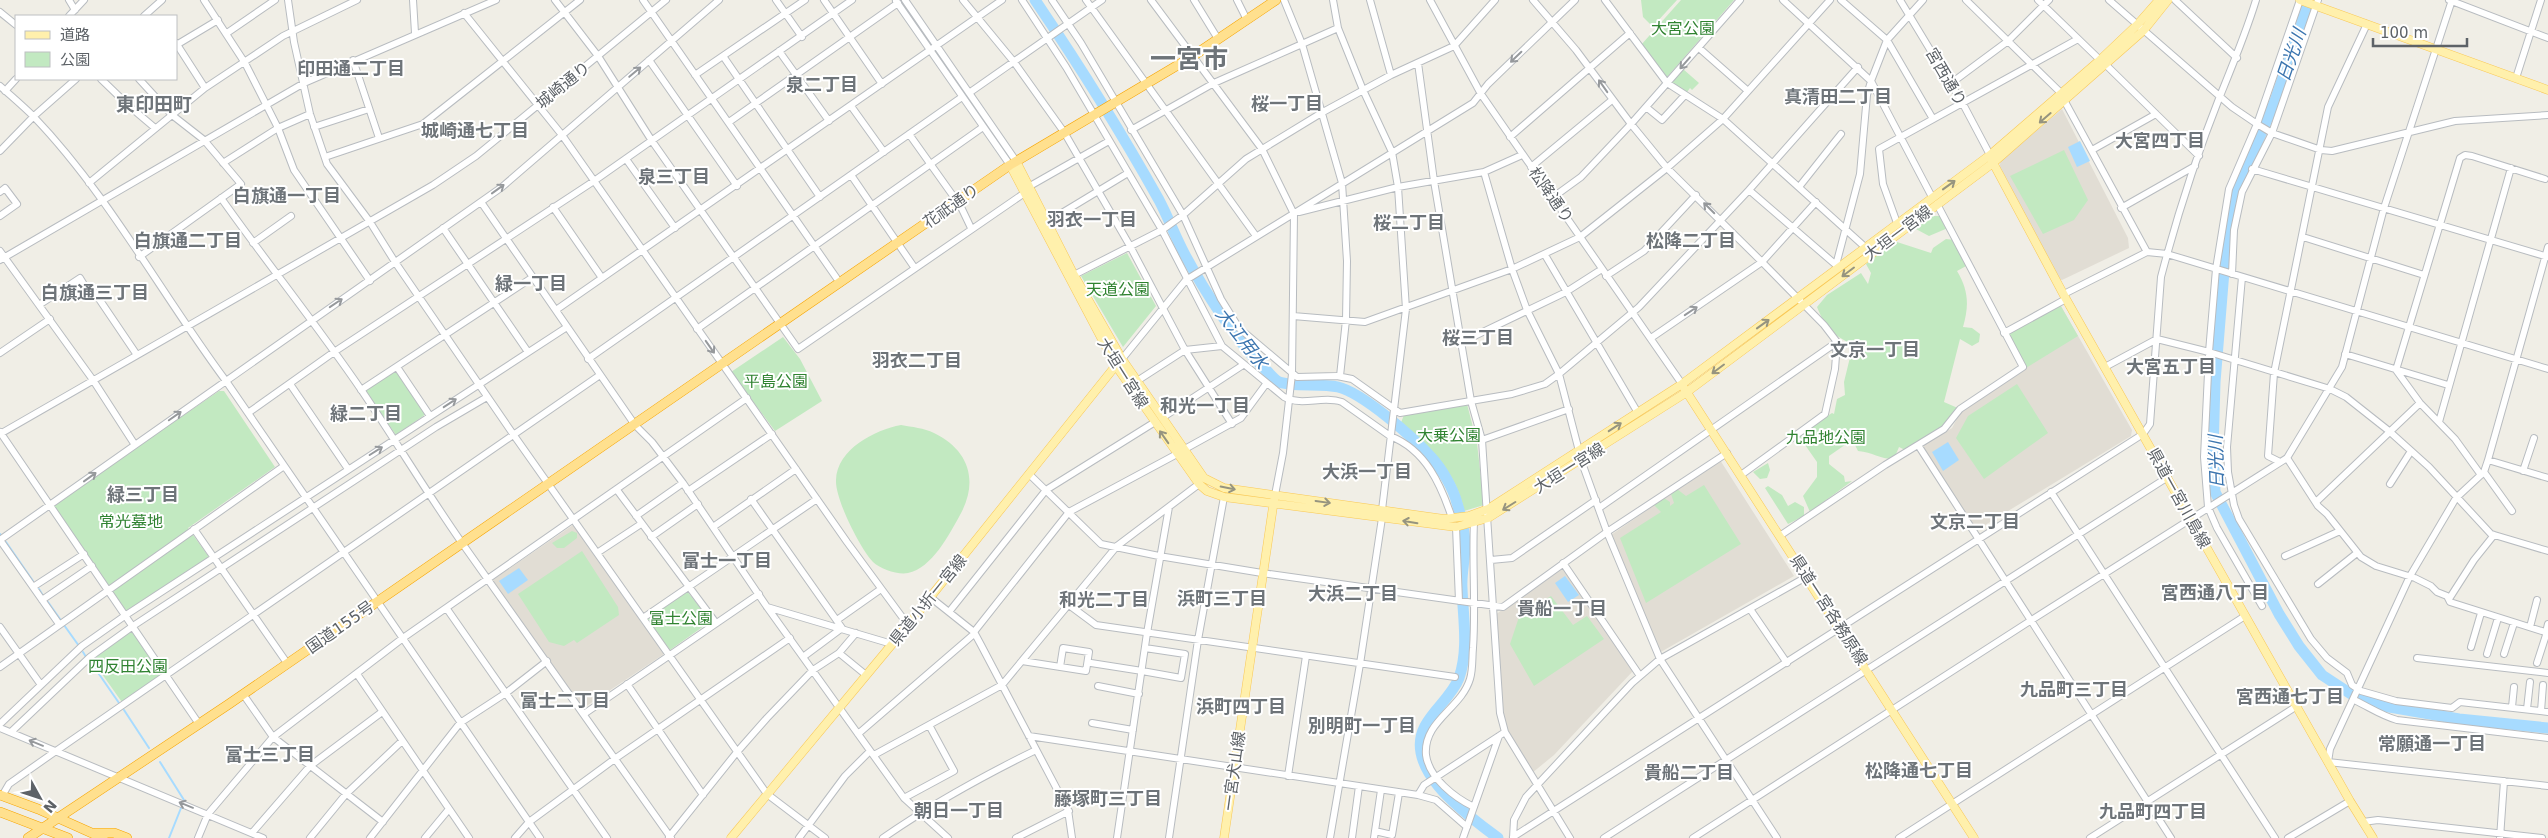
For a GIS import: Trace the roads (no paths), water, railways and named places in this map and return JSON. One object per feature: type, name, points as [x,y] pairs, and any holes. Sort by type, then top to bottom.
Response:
[{"type":"highway","name":"花祇通り","points":[[635,425],[1013,163],[1148,84],[1276,0]]},
{"type":"highway","name":"国道155号","points":[[28,838],[120,778],[635,425]]},
{"type":"highway","points":[[1,795],[58,817],[103,838]]},
{"type":"highway","points":[[0,812],[68,838]]},
{"type":"highway","name":"国道155号","points":[[37,838],[44,828]]},
{"type":"highway","points":[[89,832],[114,833],[127,838]]},
{"type":"main road","name":"大垣一宮線","points":[[2141,27],[2159,0]]},
{"type":"main road","name":"大垣一宮線","points":[[1382,514],[1444,519],[1472,520],[1488,518],[1687,392],[1803,306],[1935,200],[1991,159],[2103,62],[2168,0]]},
{"type":"main road","points":[[2300,0],[2316,4],[2548,90]]},
{"type":"main road","name":"県道一宮川島線","points":[[1991,159],[2065,296],[2245,616],[2373,838]]},
{"type":"main road","name":"大垣一宮線","points":[[1013,163],[1047,222],[1074,275],[1158,420]]},
{"type":"main road","name":"大垣一宮線","points":[[1028,189],[1116,366],[1158,420],[1199,484],[1207,491],[1224,497],[1274,499],[1382,514],[1457,527],[1472,520],[1682,384],[1897,223],[1935,200]]},
{"type":"main road","name":"県道小折一宮線","points":[[731,838],[908,625],[1122,359]]},
{"type":"main road","name":"県道一宮各務原線","points":[[1682,384],[1808,576],[1974,838]]},
{"type":"main road","name":"大垣一宮線","points":[[1180,452],[1212,484],[1274,499]]},
{"type":"main road","name":"一宮犬山線","points":[[1224,838],[1274,499]]},
{"type":"street","points":[[69,0],[75,10]]},
{"type":"street","points":[[70,15],[84,0]]},
{"type":"street","points":[[204,0],[245,63],[278,128],[289,161],[370,281]]},
{"type":"street","points":[[227,33],[275,0]]},
{"type":"street","points":[[288,0],[292,31],[310,114],[325,157],[370,222],[418,297],[513,434],[767,794],[825,838]]},
{"type":"street","points":[[89,183],[205,88],[292,31],[357,0]]},
{"type":"street","points":[[413,0],[415,33]]},
{"type":"street","points":[[2,259],[266,103],[304,83],[415,33],[496,0]]},
{"type":"street","points":[[555,0],[598,56],[652,141],[732,258],[798,348],[1028,189],[1109,141]]},
{"type":"street","points":[[325,157],[423,124],[580,0]]},
{"type":"street","points":[[643,0],[670,42],[713,98],[840,283]]},
{"type":"street","name":"城崎通り","points":[[0,433],[433,185],[476,156],[666,0]]},
{"type":"street","points":[[59,624],[0,540],[502,187],[719,0]]},
{"type":"street","points":[[776,0],[802,37]]},
{"type":"street","points":[[695,75],[805,0]]},
{"type":"street","points":[[824,0],[882,84]]},
{"type":"street","points":[[248,413],[334,352],[594,181],[779,51],[802,37],[852,0]]},
{"type":"street","points":[[905,0],[962,96],[983,127],[1013,163]]},
{"type":"street","points":[[963,0],[1014,62],[1064,132],[1130,246],[1185,350],[1232,424]]},
{"type":"street","points":[[556,310],[1002,0]]},
{"type":"street","points":[[1022,0],[1051,36],[1109,141],[1165,228],[1222,346],[1266,384],[1289,397],[1299,402],[1335,399],[1356,410],[1390,436],[1399,439],[1433,471],[1440,482],[1454,518]]},
{"type":"street","points":[[1052,0],[1065,26],[1131,130],[1181,217],[1221,299],[1239,328],[1291,377],[1340,376],[1352,380],[1366,388],[1395,413],[1512,394],[1545,384],[1559,374],[1633,313],[1749,190],[1858,67]]},
{"type":"street","points":[[1086,0],[1256,236]]},
{"type":"street","points":[[969,93],[1102,0]]},
{"type":"street","points":[[1151,0],[1262,149],[1294,214],[1291,377],[1284,454],[1274,499]]},
{"type":"street","points":[[1194,0],[1218,39]]},
{"type":"street","points":[[1237,0],[1247,20]]},
{"type":"street","points":[[1284,0],[1302,44],[1342,183],[1347,261],[1346,320],[1340,376]]},
{"type":"street","points":[[1330,838],[1372,588],[1390,436],[1395,413],[1406,309],[1398,187],[1392,152],[1363,90],[1338,28],[1333,0]]},
{"type":"street","points":[[1370,0],[1391,75]]},
{"type":"street","name":"松降通り","points":[[1430,0],[1481,94],[1682,384]]},
{"type":"street","points":[[1074,275],[1165,228],[1181,217],[1246,159],[1323,112],[1391,75],[1454,46],[1495,0]]},
{"type":"street","points":[[1532,0],[1589,67],[1612,100],[1667,168],[1696,194],[1803,306],[1824,325],[1837,342],[1835,368],[1825,414],[1741,475]]},
{"type":"street","points":[[1122,359],[1189,278],[1427,129],[1472,103],[1488,84],[1575,0]]},
{"type":"street","points":[[1605,0],[1667,83],[1723,120],[1865,247]]},
{"type":"street","points":[[1552,198],[1581,178],[1740,0]]},
{"type":"street","points":[[1781,535],[1949,425],[1960,409],[2022,367],[1871,81],[1783,0]]},
{"type":"street","points":[[1293,316],[1365,322],[1406,309],[1512,269],[1580,237],[1667,168],[1723,120],[1830,0]]},
{"type":"street","points":[[1841,0],[1887,40],[1934,119]]},
{"type":"street","name":"宮西通り","points":[[1900,0],[1962,104],[1991,159]]},
{"type":"street","points":[[1749,190],[1837,267],[1860,174],[1867,95],[1871,81],[1887,40],[1923,0]]},
{"type":"street","points":[[1966,0],[2063,97],[2121,208],[2147,252]]},
{"type":"street","points":[[2038,0],[2046,3],[2078,39],[2199,156]]},
{"type":"street","points":[[2109,0],[2220,96],[2258,125],[2271,133],[2321,150],[2332,151],[2455,121],[2548,115]]},
{"type":"street","points":[[2175,0],[2237,58]]},
{"type":"street","points":[[1513,837],[1698,717],[1841,629],[2143,434],[2150,424],[2161,277],[2199,156],[2220,96],[2237,58],[2256,0]]},
{"type":"street","points":[[2262,606],[2217,528],[2210,506],[2204,457],[2210,352],[2217,270],[2229,189],[2258,125],[2300,0]]},
{"type":"street","points":[[1693,838],[2287,458],[2342,368],[2358,312],[2368,258],[2451,0],[2548,38]]},
{"type":"street","points":[[2516,78],[2542,0]]},
{"type":"street","points":[[148,15],[158,1]]},
{"type":"street","points":[[729,122],[850,37],[896,2],[969,93],[1013,163]]},
{"type":"street","points":[[1950,84],[2008,40],[2046,3]]},
{"type":"street","points":[[2231,274],[2234,230],[2242,192],[2271,133],[2316,4]]},
{"type":"street","points":[[0,12],[15,25]]},
{"type":"street","points":[[464,13],[562,135],[675,299],[881,590],[908,625]]},
{"type":"street","points":[[178,43],[218,20]]},
{"type":"street","points":[[2280,462],[2268,456],[2274,373],[2321,150],[2328,107],[2367,24]]},
{"type":"street","points":[[1131,130],[1214,83],[1338,28]]},
{"type":"street","points":[[1510,137],[1630,33]]},
{"type":"street","points":[[1897,223],[1883,184],[1879,150],[2078,39]]},
{"type":"street","points":[[178,46],[205,88]]},
{"type":"street","points":[[1698,48],[1748,91]]},
{"type":"street","points":[[779,51],[829,121]]},
{"type":"street","points":[[723,56],[820,197]]},
{"type":"street","points":[[353,60],[379,138]]},
{"type":"street","points":[[649,60],[737,186]]},
{"type":"street","points":[[1418,63],[1434,181],[1471,400],[1482,440],[1500,713],[1505,732],[1570,838]]},
{"type":"street","points":[[15,80],[3,89],[34,116],[89,183],[185,327],[226,381],[540,838]]},
{"type":"street","points":[[0,151],[34,116],[75,80]]},
{"type":"street","points":[[103,80],[155,128]]},
{"type":"street","points":[[139,256],[242,184],[204,140],[172,115],[140,80]]},
{"type":"street","points":[[1646,107],[1662,120],[1685,95]]},
{"type":"street","points":[[588,359],[851,176],[962,96]]},
{"type":"street","points":[[1531,167],[1612,100]]},
{"type":"street","points":[[851,106],[884,152]]},
{"type":"street","points":[[314,127],[369,109]]},
{"type":"street","points":[[224,163],[278,128],[310,114]]},
{"type":"street","points":[[2092,150],[2156,114]]},
{"type":"street","points":[[697,329],[931,166],[983,127]]},
{"type":"street","points":[[909,134],[957,202],[970,228]]},
{"type":"street","points":[[1799,187],[1841,134]]},
{"type":"street","points":[[1294,214],[1398,187],[1484,172],[1522,155]]},
{"type":"street","points":[[2396,370],[2460,158],[2465,155],[2472,156],[2545,179]]},
{"type":"street","points":[[626,158],[675,228]]},
{"type":"street","points":[[2121,208],[2196,166]]},
{"type":"street","points":[[2439,422],[2511,168]]},
{"type":"street","points":[[2252,169],[2547,256]]},
{"type":"street","points":[[1484,172],[1512,269],[1527,310],[1559,374],[1579,451]]},
{"type":"street","points":[[1047,222],[1128,173]]},
{"type":"street","points":[[851,176],[914,267]]},
{"type":"street","points":[[0,192],[5,188],[17,204],[0,216]]},
{"type":"street","points":[[1606,276],[1644,251],[1696,194]]},
{"type":"street","points":[[221,198],[276,276],[312,320],[402,450],[428,495],[616,758],[670,837],[737,752],[812,670],[839,653],[856,633]]},
{"type":"street","points":[[481,202],[588,359],[635,425],[664,457],[683,483],[767,607],[904,798],[948,838]]},
{"type":"street","points":[[1651,338],[1762,262],[1816,202]]},
{"type":"street","points":[[553,207],[602,278]]},
{"type":"street","points":[[252,243],[291,216]]},
{"type":"street","points":[[443,228],[528,352]]},
{"type":"street","points":[[2303,237],[2424,275]]},
{"type":"street","points":[[2548,247],[2547,256],[2483,474],[2456,498],[2410,576],[2330,749],[2328,762],[2548,786]]},
{"type":"street","points":[[0,251],[2,259],[40,305],[93,380],[135,445]]},
{"type":"street","points":[[2004,333],[2065,296],[2147,252],[2167,254],[2217,270],[2292,290],[2358,312],[2548,369]]},
{"type":"street","points":[[1545,255],[1638,413]]},
{"type":"street","points":[[1462,342],[1566,292],[1602,269]]},
{"type":"street","points":[[361,390],[533,276]]},
{"type":"street","points":[[2242,277],[2235,337],[2236,361],[2231,389],[2228,447],[2230,493],[2243,527],[2311,639],[2327,658],[2347,673],[2352,685],[2358,690],[2396,702],[2452,708],[2460,702],[2545,711],[2543,685]]},
{"type":"street","points":[[40,305],[80,278],[88,291],[93,290],[137,355]]},
{"type":"street","points":[[0,353],[50,319]]},
{"type":"street","points":[[0,724],[82,646],[126,615],[567,327]]},
{"type":"street","points":[[2105,367],[2157,339],[2210,352],[2330,389],[2346,397],[2389,431],[2494,535],[2548,551]]},
{"type":"street","points":[[1599,508],[1837,342]]},
{"type":"street","points":[[1137,382],[1185,350],[1222,346]]},
{"type":"street","points":[[2345,354],[2448,386]]},
{"type":"street","points":[[949,612],[1046,490],[1243,365]]},
{"type":"street","points":[[397,367],[430,416]]},
{"type":"street","points":[[2396,370],[2420,403],[2455,438],[2512,511]]},
{"type":"street","points":[[1,795],[9,784],[56,750],[600,375]]},
{"type":"street","points":[[290,384],[348,469]]},
{"type":"street","points":[[858,734],[974,633],[1068,512],[1232,424],[1241,418],[1266,384]]},
{"type":"street","points":[[11,732],[90,657],[133,626],[487,396]]},
{"type":"street","points":[[198,838],[208,814],[273,738],[403,638],[746,398]]},
{"type":"street","points":[[2316,502],[2420,403]]},
{"type":"street","points":[[1482,440],[1569,409]]},
{"type":"street","points":[[0,433],[199,724]]},
{"type":"street","points":[[688,491],[772,434]]},
{"type":"street","points":[[2523,471],[2534,438]]},
{"type":"street","points":[[1918,445],[2171,838]]},
{"type":"street","points":[[2390,484],[2411,451]]},
{"type":"street","points":[[1029,474],[1101,544],[1159,556],[1262,573],[1503,607],[1562,562],[1727,453]]},
{"type":"street","points":[[2287,458],[2316,502],[2357,553],[2376,566],[2410,576],[2431,586],[2449,599],[2450,602],[2547,632]]},
{"type":"street","points":[[1582,460],[1606,532],[1660,659],[1777,838]]},
{"type":"street","points":[[2488,460],[2548,478]]},
{"type":"street","points":[[0,667],[284,466]]},
{"type":"street","points":[[713,527],[796,469]]},
{"type":"street","points":[[1604,838],[1868,671],[2168,477]]},
{"type":"street","points":[[636,516],[683,483]]},
{"type":"street","points":[[799,838],[845,776],[872,753],[929,725],[1002,685],[1117,546],[1199,484]]},
{"type":"street","points":[[617,490],[716,623]]},
{"type":"street","points":[[2051,492],[2274,838]]},
{"type":"street","points":[[1170,838],[1198,640],[1224,497]]},
{"type":"street","points":[[751,499],[842,628]]},
{"type":"street","points":[[643,618],[732,554],[817,499]]},
{"type":"street","points":[[1491,560],[1512,558],[1596,500]]},
{"type":"street","points":[[651,537],[698,504]]},
{"type":"street","points":[[1117,838],[1146,633],[1169,507]]},
{"type":"street","points":[[1472,520],[1475,630],[1471,678],[1463,694],[1434,726],[1428,737],[1426,758],[1436,777],[1464,802],[1474,808]]},
{"type":"street","points":[[597,553],[641,524]]},
{"type":"street","points":[[1457,527],[1460,601]]},
{"type":"street","points":[[194,529],[255,614],[287,663]]},
{"type":"street","points":[[2285,556],[2340,530]]},
{"type":"street","points":[[2449,599],[2494,535]]},
{"type":"street","points":[[2318,584],[2357,553]]},
{"type":"street","points":[[33,587],[84,554]]},
{"type":"street","points":[[1562,562],[1640,676]]},
{"type":"street","points":[[42,600],[92,566]]},
{"type":"street","points":[[1513,837],[1514,820],[1518,808],[1640,676],[1660,659],[1808,576]]},
{"type":"street","points":[[837,620],[881,590]]},
{"type":"street","points":[[584,714],[759,594]]},
{"type":"street","points":[[930,597],[974,633],[1069,811],[1072,838]]},
{"type":"street","points":[[2530,627],[2538,600]]},
{"type":"street","points":[[1069,605],[1096,625],[1455,677]]},
{"type":"street","points":[[767,607],[892,644]]},
{"type":"street","points":[[447,608],[607,838]]},
{"type":"street","points":[[1750,609],[1786,663]]},
{"type":"street","points":[[2471,647],[2482,613]]},
{"type":"street","points":[[1899,838],[2245,616]]},
{"type":"street","points":[[2487,654],[2498,618]]},
{"type":"street","points":[[2504,654],[2514,623]]},
{"type":"street","points":[[2537,663],[2548,624]]},
{"type":"street","points":[[0,627],[41,685]]},
{"type":"street","points":[[803,657],[842,628]]},
{"type":"street","points":[[515,838],[529,822],[616,758],[790,638]]},
{"type":"street","points":[[1022,660],[1060,667],[1086,671],[1089,652],[1063,648],[1060,667]]},
{"type":"street","points":[[1091,662],[1181,678],[1185,654],[1145,648]]},
{"type":"street","points":[[839,653],[866,675]]},
{"type":"street","points":[[1288,776],[1306,656]]},
{"type":"street","points":[[2417,658],[2548,673]]},
{"type":"street","points":[[370,838],[422,769],[460,723],[506,693],[547,661]]},
{"type":"street","points":[[357,674],[469,838]]},
{"type":"street","points":[[2526,709],[2530,682]]},
{"type":"street","points":[[627,684],[703,795]]},
{"type":"street","points":[[1098,686],[1138,694]]},
{"type":"street","points":[[2512,707],[2514,687]]},
{"type":"street","points":[[243,694],[273,738],[383,822]]},
{"type":"street","points":[[2354,700],[2380,712],[2384,717],[2397,720],[2548,738]]},
{"type":"street","points":[[2090,838],[2146,800],[2221,756],[2297,706]]},
{"type":"street","points":[[252,833],[310,766],[382,712]]},
{"type":"street","points":[[1092,723],[1133,730]]},
{"type":"street","points":[[904,798],[954,771],[929,725]]},
{"type":"street","points":[[0,728],[263,838]]},
{"type":"street","points":[[1418,795],[1426,783],[1505,732]]},
{"type":"street","points":[[1029,736],[1418,795],[1436,800],[1468,824]]},
{"type":"street","points":[[1463,838],[1499,736]]},
{"type":"street","points":[[310,838],[346,794],[402,742]]},
{"type":"street","points":[[883,838],[919,813],[987,774],[1036,750]]},
{"type":"street","points":[[2500,836],[2504,781]]},
{"type":"street","points":[[1352,838],[1359,786]]},
{"type":"street","points":[[1381,790],[1375,835],[1392,835],[1399,793]]},
{"type":"street","points":[[2288,838],[2350,801]]},
{"type":"street","points":[[425,838],[449,809]]},
{"type":"street","points":[[1016,838],[1069,811]]},
{"type":"street","points":[[2363,822],[2378,820],[2487,832],[2500,836],[2542,838]]},
{"type":"street","points":[[2481,838],[2487,832]]},
{"type":"water","points":[[2080,141],[2090,161],[2077,167],[2068,147]]},
{"type":"water","points":[[1948,442],[1959,460],[1943,471],[1932,452]]},
{"type":"water","points":[[519,568],[528,580],[508,594],[499,581]]},
{"type":"water","points":[[1565,576],[1579,595],[1568,602],[1555,583]]},
{"type":"waterway","name":"大江用水","points":[[1035,0],[1084,74],[1130,149],[1159,200],[1181,247],[1201,283],[1233,331],[1256,360],[1279,382],[1338,387],[1361,398],[1387,417],[1423,448],[1447,479],[1457,503],[1465,540],[1462,583],[1465,633],[1464,656],[1456,685],[1425,726],[1420,743],[1423,759],[1430,775],[1442,790],[1471,817],[1498,838]]},
{"type":"waterway","name":"日光川","points":[[2309,0],[2275,101],[2233,198],[2227,234],[2215,382],[2213,452],[2215,492],[2279,614],[2299,646],[2322,675],[2354,696],[2378,705],[2459,719],[2548,728]]},
{"type":"waterway","points":[[6,542],[33,581]]},
{"type":"waterway","points":[[39,589],[42,594]]},
{"type":"waterway","points":[[48,602],[60,619]]},
{"type":"waterway","points":[[64,625],[79,646]]},
{"type":"waterway","points":[[83,652],[86,657]]},
{"type":"waterway","points":[[90,661],[119,703]]},
{"type":"waterway","points":[[124,710],[149,748]]},
{"type":"waterway","points":[[160,762],[184,800]]},
{"type":"waterway","points":[[169,838],[181,808]]},
{"type":"district","name":"一宮市","points":[[1189,59]]},
{"type":"district","name":"印田通二丁目","points":[[351,68]]},
{"type":"district","name":"泉二丁目","points":[[822,84]]},
{"type":"district","name":"真清田二丁目","points":[[1838,96]]},
{"type":"district","name":"桜一丁目","points":[[1287,103]]},
{"type":"district","name":"東印田町","points":[[154,104]]},
{"type":"district","name":"城崎通七丁目","points":[[475,130]]},
{"type":"district","name":"大宮四丁目","points":[[2160,140]]},
{"type":"district","name":"泉三丁目","points":[[674,176]]},
{"type":"district","name":"白旗通一丁目","points":[[287,195]]},
{"type":"district","name":"羽衣一丁目","points":[[1092,219]]},
{"type":"district","name":"桜二丁目","points":[[1409,222]]},
{"type":"district","name":"白旗通二丁目","points":[[188,240]]},
{"type":"district","name":"松降二丁目","points":[[1691,240]]},
{"type":"district","name":"緑一丁目","points":[[531,283]]},
{"type":"district","name":"白旗通三丁目","points":[[95,292]]},
{"type":"district","name":"桜三丁目","points":[[1478,337]]},
{"type":"district","name":"文京一丁目","points":[[1875,349]]},
{"type":"district","name":"羽衣二丁目","points":[[917,360]]},
{"type":"district","name":"大宮五丁目","points":[[2171,366]]},
{"type":"district","name":"和光一丁目","points":[[1205,405]]},
{"type":"district","name":"緑二丁目","points":[[366,413]]},
{"type":"district","name":"大浜一丁目","points":[[1367,471]]},
{"type":"district","name":"緑三丁目","points":[[143,494]]},
{"type":"district","name":"文京二丁目","points":[[1975,521]]},
{"type":"district","name":"富士一丁目","points":[[727,560]]},
{"type":"district","name":"宮西通八丁目","points":[[2215,592]]},
{"type":"district","name":"大浜二丁目","points":[[1353,593]]},
{"type":"district","name":"浜町三丁目","points":[[1222,598]]},
{"type":"district","name":"和光二丁目","points":[[1104,599]]},
{"type":"district","name":"貴船一丁目","points":[[1562,608]]},
{"type":"district","name":"九品町三丁目","points":[[2074,689]]},
{"type":"district","name":"宮西通七丁目","points":[[2290,696]]},
{"type":"district","name":"富士二丁目","points":[[565,700]]},
{"type":"district","name":"浜町四丁目","points":[[1241,706]]},
{"type":"district","name":"別明町一丁目","points":[[1362,725]]},
{"type":"district","name":"常願通一丁目","points":[[2432,743]]},
{"type":"district","name":"富士三丁目","points":[[270,754]]},
{"type":"district","name":"松降通七丁目","points":[[1919,770]]},
{"type":"district","name":"貴船二丁目","points":[[1689,772]]},
{"type":"district","name":"藤塚町三丁目","points":[[1108,798]]},
{"type":"district","name":"朝日一丁目","points":[[959,810]]},
{"type":"district","name":"九品町四丁目","points":[[2153,811]]},
{"type":"park label","name":"大宮公園","points":[[1683,28]]},
{"type":"park label","name":"天道公園","points":[[1118,289]]},
{"type":"park label","name":"平島公園","points":[[776,381]]},
{"type":"park label","name":"大乗公園","points":[[1449,435]]},
{"type":"park label","name":"九品地公園","points":[[1826,437]]},
{"type":"park label","name":"常光墓地","points":[[131,521]]},
{"type":"park label","name":"富士公園","points":[[681,618]]},
{"type":"park label","name":"四反田公園","points":[[128,666]]}]
